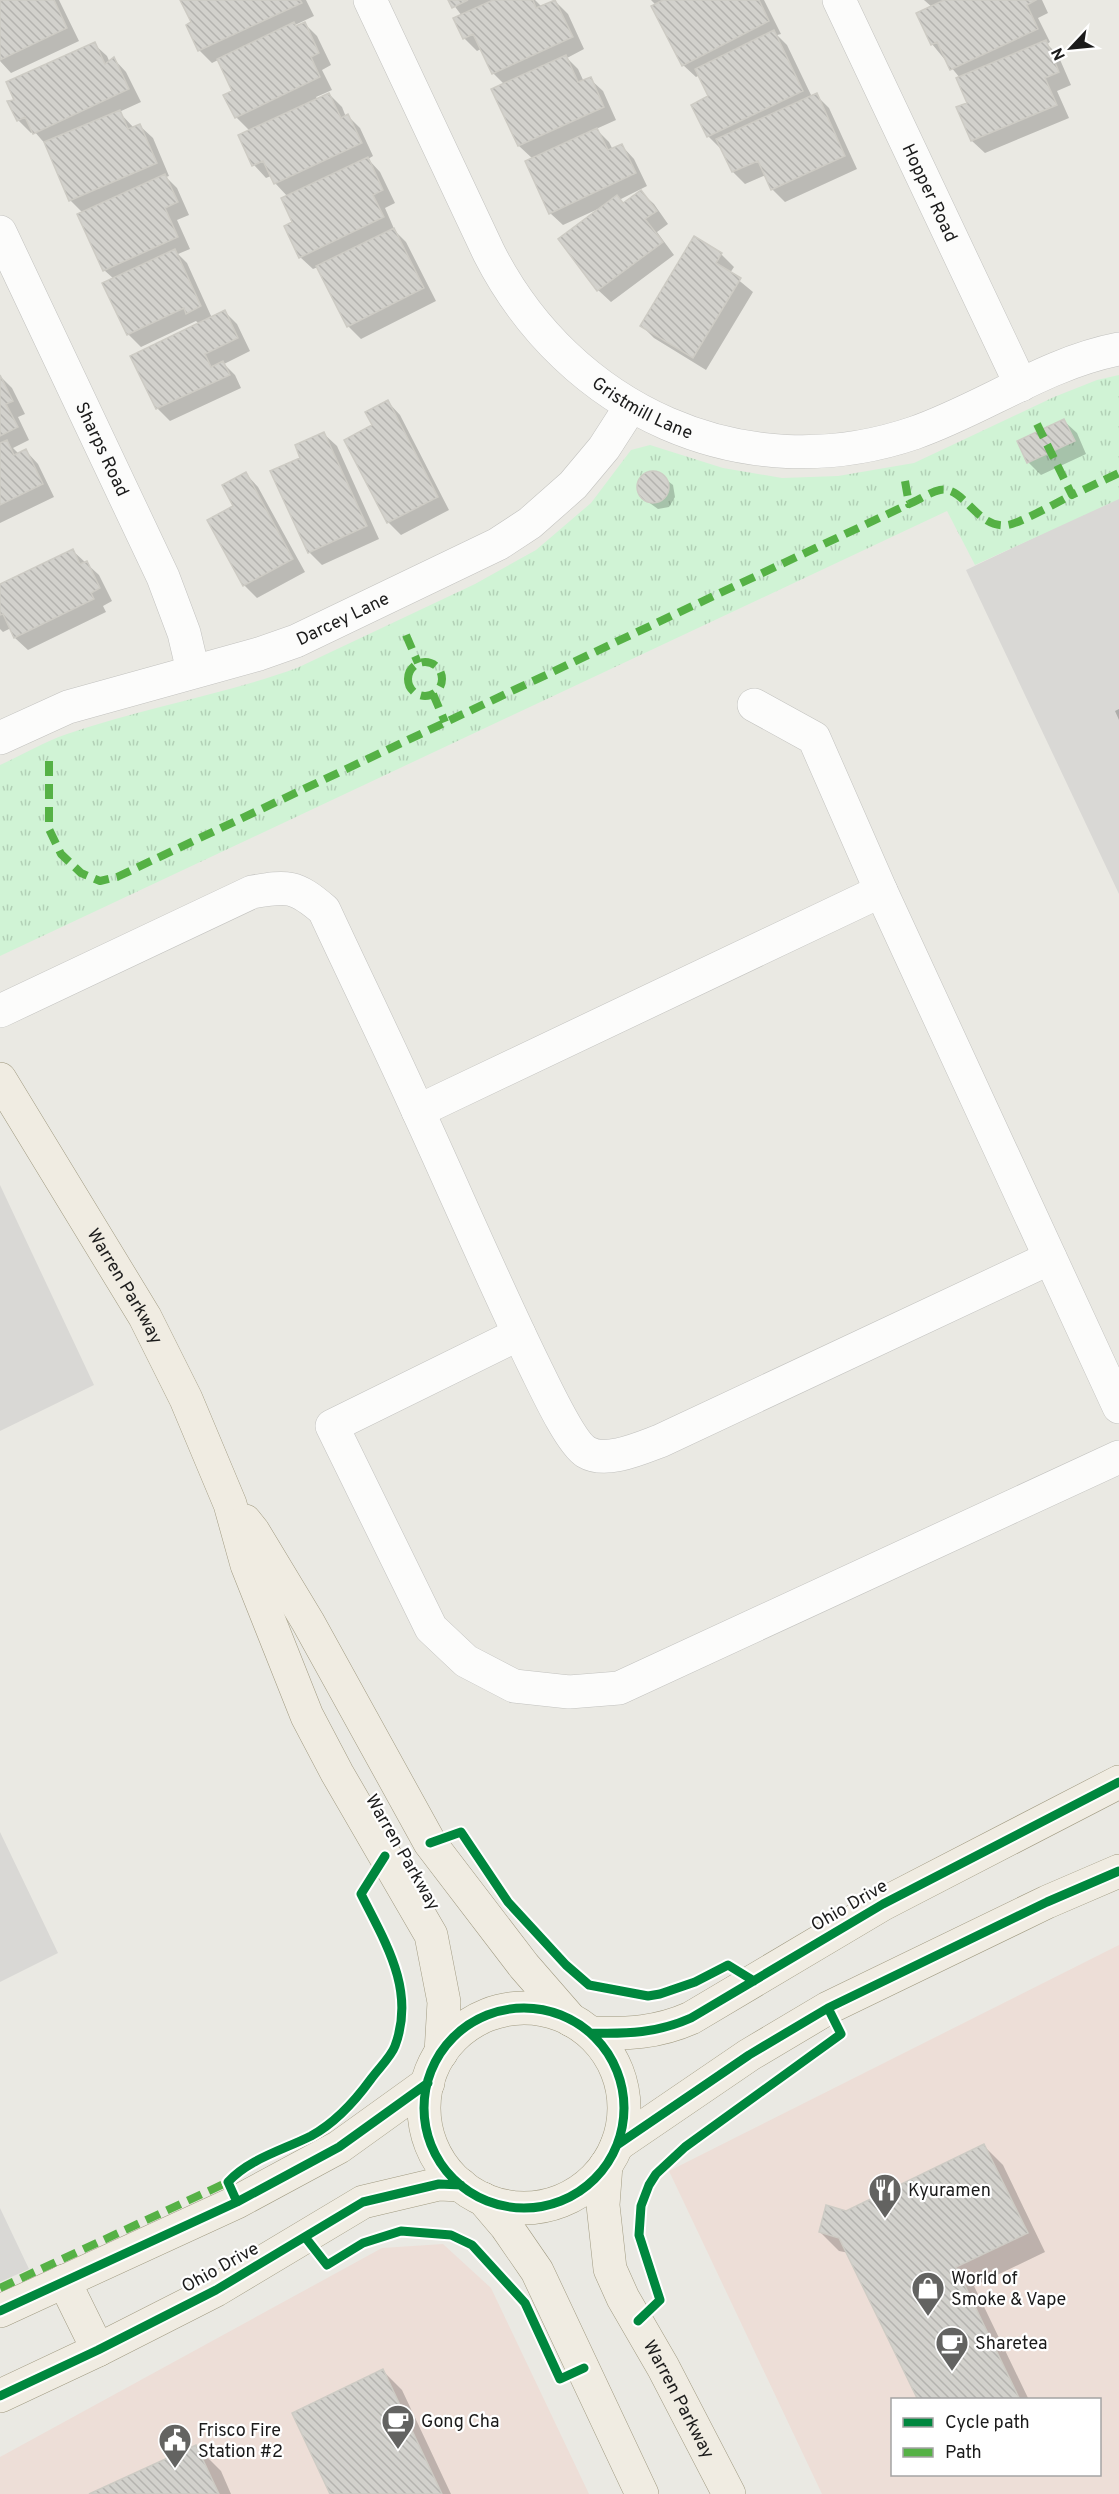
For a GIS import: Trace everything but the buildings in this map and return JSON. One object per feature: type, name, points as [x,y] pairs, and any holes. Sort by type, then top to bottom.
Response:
[{"type":"main road","name":"Warren Parkway","points":[[0,1079],[145,1317],[186,1399],[230,1504],[247,1565],[307,1716],[337,1773],[431,1935],[444,2002],[441,2053]]},
{"type":"main road","name":"Warren Parkway","points":[[230,1504],[253,1531],[302,1612],[430,1843],[524,1966],[581,2026]]},
{"type":"main road","name":"Ohio Drive","points":[[581,2026],[652,2031],[668,2028],[692,2018],[884,1904],[974,1855],[1119,1782]]},
{"type":"main road","points":[[611,2155],[749,2055],[828,2008],[1047,1902],[1119,1871]]},
{"type":"main road","points":[[472,2192],[512,2208],[542,2207],[571,2197],[596,2179],[622,2132],[624,2105],[620,2078],[609,2054],[581,2026],[548,2011],[518,2008],[488,2014],[462,2030],[441,2053],[428,2083],[425,2097],[426,2121],[432,2145],[443,2167],[506,2226],[537,2271],[642,2494]]},
{"type":"main road","points":[[0,2311],[237,2202],[339,2147],[428,2083]]},
{"type":"main road","name":"Warren Parkway","points":[[611,2155],[603,2205],[610,2269],[623,2298],[663,2367],[729,2494]]},
{"type":"main road","name":"Ohio Drive","points":[[0,2396],[98,2350],[216,2290],[363,2202],[439,2184],[472,2192]]},
{"type":"main road","points":[[64,2281],[98,2350]]},
{"type":"street","name":"Gristmill Lane","points":[[370,0],[504,281],[523,310],[554,347],[591,379],[631,406],[675,427],[731,444],[779,451],[818,451],[857,447],[914,433],[1079,360],[1119,349]]},
{"type":"street","name":"Hopper Road","points":[[839,0],[1021,385]]},
{"type":"street","name":"Sharps Road","points":[[0,231],[163,578],[184,633],[193,671]]},
{"type":"street","name":"Darcey Lane","points":[[0,738],[68,707],[260,654],[296,640],[498,544],[530,523],[573,485],[604,448],[631,406]]},
{"type":"street","points":[[754,705],[813,738],[881,891],[1119,1407]]},
{"type":"street","points":[[0,1011],[252,892],[278,888],[303,892],[324,910],[519,1335],[553,1405],[570,1433],[586,1452],[608,1456],[631,1452],[660,1441],[1050,1258]]},
{"type":"street","points":[[418,1111],[881,891]]},
{"type":"street","points":[[519,1335],[332,1425],[431,1628],[466,1661],[514,1686],[569,1692],[619,1688],[1119,1457]]},
{"type":"shaded area","points":[[1119,497],[1119,894],[966,570]]},
{"type":"shaded area","points":[[0,1185],[94,1385],[0,1431]]},
{"type":"shaded area","points":[[0,1832],[58,1953],[0,1982]]},
{"type":"shaded area","points":[[1119,1945],[1119,2494],[822,2494],[669,2171]]},
{"type":"shaded area","points":[[0,2208],[29,2269],[0,2282]]},
{"type":"shaded area","points":[[443,2244],[491,2288],[589,2494],[0,2494],[0,2457],[382,2248]]},
{"type":"green space","points":[[1119,375],[1119,499],[975,565],[947,511],[0,956],[0,765],[67,734],[269,678],[297,668],[475,584],[536,550],[591,503],[631,450],[650,445],[723,468],[782,478],[838,476],[914,463],[1054,397],[1097,380]]},
{"type":"marked path","points":[[1037,424],[1072,495],[1119,473]]},
{"type":"marked path","points":[[905,481],[909,504],[936,491],[949,490],[964,500],[979,515],[997,525],[1014,523],[1072,495]]},
{"type":"marked path","points":[[49,761],[49,829],[61,854],[81,873],[100,881],[117,877],[909,504]]},
{"type":"marked path","points":[[406,635],[418,663]]},
{"type":"marked path","points":[[425,662],[437,667],[442,679],[437,691],[425,696],[413,691],[408,679],[413,667],[425,662]]},
{"type":"marked path","points":[[433,694],[445,722]]},
{"type":"marked path","points":[[0,2288],[228,2182]]},
{"type":"cycle path","points":[[591,2033],[642,2032],[691,2018],[883,1904],[1119,1782]]},
{"type":"cycle path","points":[[430,1843],[461,1832],[508,1902],[566,1965],[589,1985],[648,1996],[695,1982],[728,1965],[754,1981]]},
{"type":"cycle path","points":[[237,2202],[228,2182],[236,2174],[256,2161],[311,2136],[328,2125],[358,2095],[395,2046],[401,2025],[400,1986],[388,1948],[361,1894],[385,1856]]},
{"type":"cycle path","points":[[617,2145],[749,2055],[828,2008],[1047,1902],[1119,1871]]},
{"type":"cycle path","points":[[524,2008],[543,2010],[571,2020],[601,2045],[616,2070],[622,2089],[624,2108],[622,2127],[612,2155],[587,2185],[562,2200],[543,2206],[524,2208],[505,2206],[477,2196],[447,2171],[432,2146],[426,2127],[424,2108],[426,2089],[436,2061],[461,2031],[486,2016],[505,2010],[524,2008]]},
{"type":"cycle path","points":[[638,2321],[660,2300],[639,2235],[641,2206],[649,2185],[656,2174],[685,2147],[841,2034],[828,2008]]},
{"type":"cycle path","points":[[0,2311],[237,2202],[339,2147],[428,2083]]},
{"type":"cycle path","points":[[0,2396],[98,2350],[216,2290],[363,2202],[439,2184],[461,2185]]},
{"type":"cycle path","points":[[305,2237],[327,2265],[363,2243],[401,2231],[451,2235],[472,2245],[525,2303],[560,2379],[584,2368]]},
{"type":"place","name":"Kyuramen","points":[[885,2219]]},
{"type":"place","name":"World of Smoke & Vape","points":[[928,2317]]},
{"type":"place","name":"Sharetea","points":[[952,2372]]},
{"type":"place","name":"Gong Cha","points":[[398,2450]]},
{"type":"place","name":"Frisco Fire Station #2","points":[[175,2469]]}]
